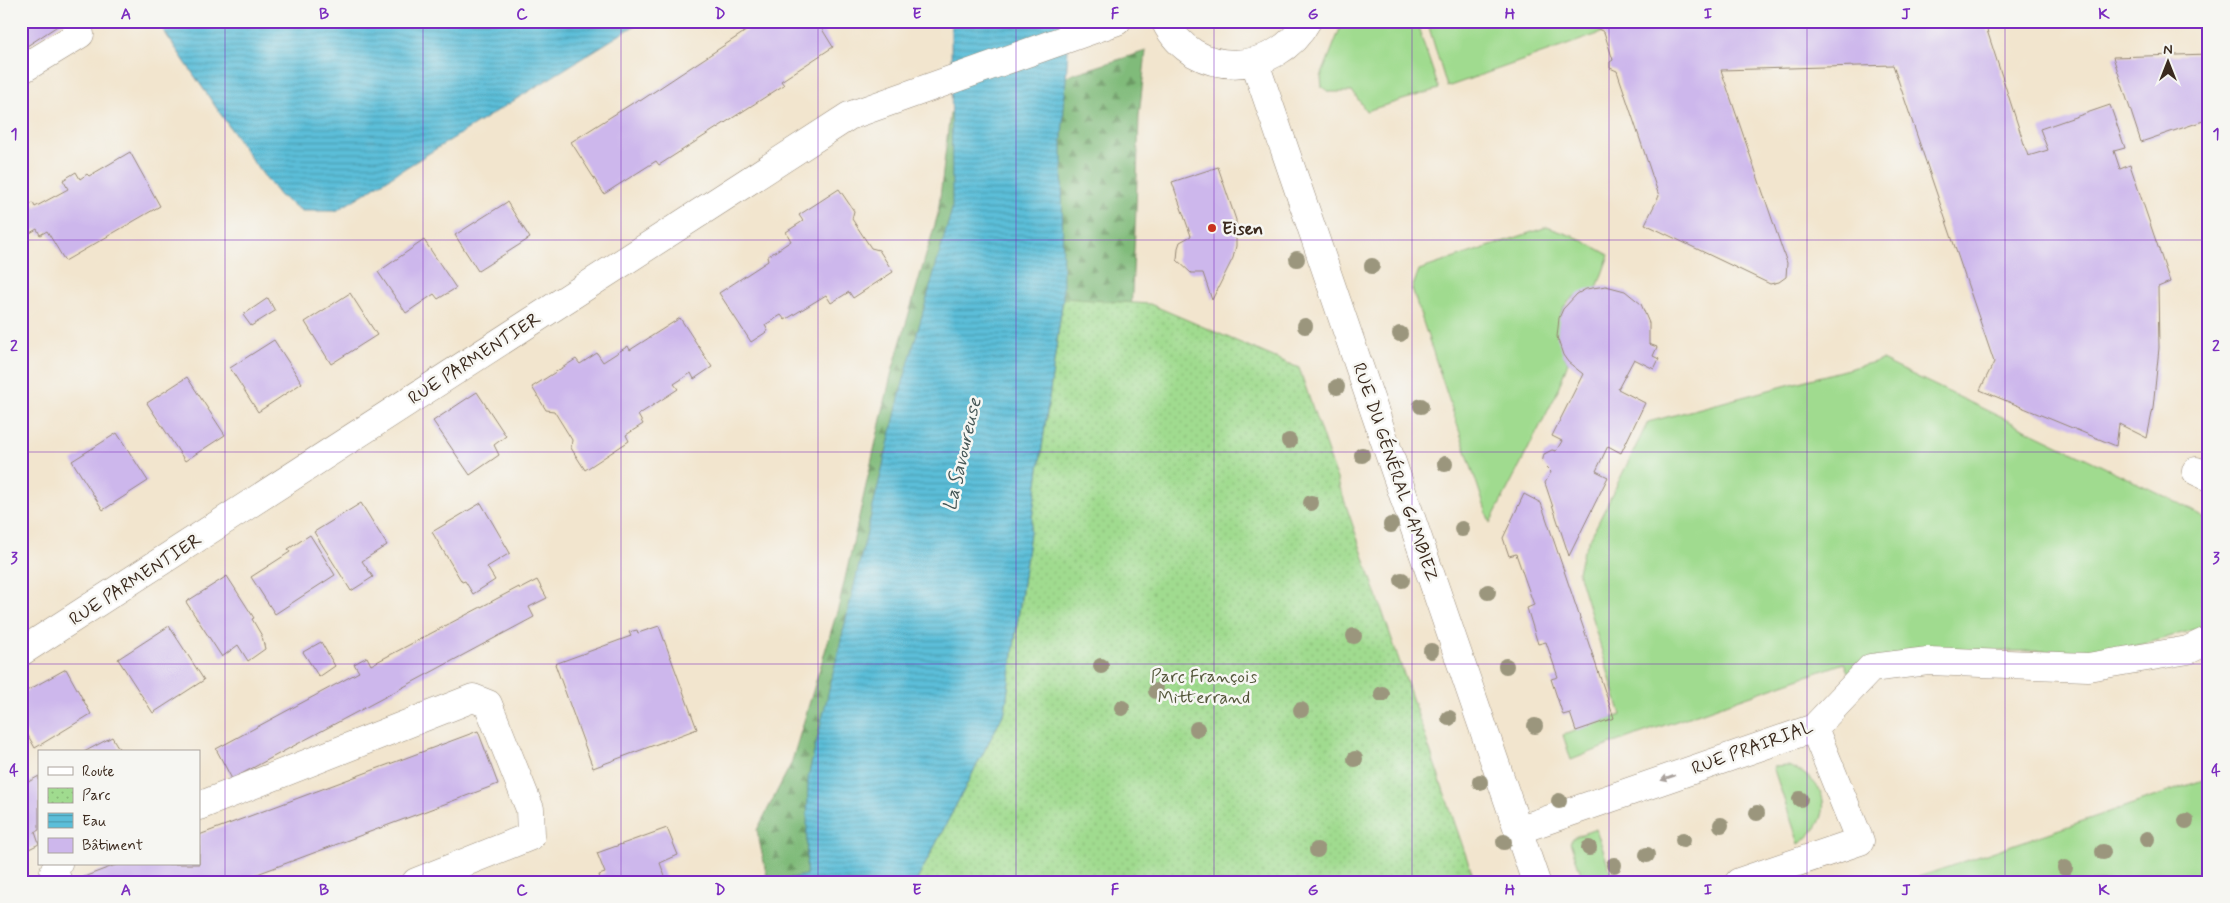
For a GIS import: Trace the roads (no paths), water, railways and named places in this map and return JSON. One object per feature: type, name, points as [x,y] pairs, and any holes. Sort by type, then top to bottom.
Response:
[{"type":"street","name":"RUE PARMENTIER","points":[[21,652],[849,116],[937,83],[1117,21]]},
{"type":"street","points":[[1165,21],[1170,30],[1186,48],[1208,59],[1231,65],[1255,63],[1280,52],[1300,34],[1307,21]]},
{"type":"street","points":[[21,70],[80,34]]},
{"type":"street","name":"RUE DU GÉNÉRAL GAMBIEZ","points":[[1255,63],[1536,882]]},
{"type":"street","name":"RUE PRAIRIAL","points":[[1518,830],[1814,728],[1871,668],[1928,661],[2088,667],[2188,650],[2209,640]]},
{"type":"street","points":[[200,806],[473,698],[488,704],[530,809],[531,836],[416,882]]},
{"type":"street","points":[[1739,882],[1860,841],[1814,728]]},
{"type":"street","points":[[57,866],[54,871],[58,882]]},
{"type":"water","points":[[157,21],[642,21],[336,211],[302,211],[280,196],[254,163]]},
{"type":"water","name":"La Savoureuse","points":[[951,21],[1070,21],[1062,138],[1063,298],[1005,711],[916,882],[788,882],[787,879],[806,875],[808,777],[902,386],[952,209]]},
{"type":"place","name":"Eisen","points":[[1212,228]]},
{"type":"park label","name":"Parc François Mitterrand","points":[[1204,686]]}]
